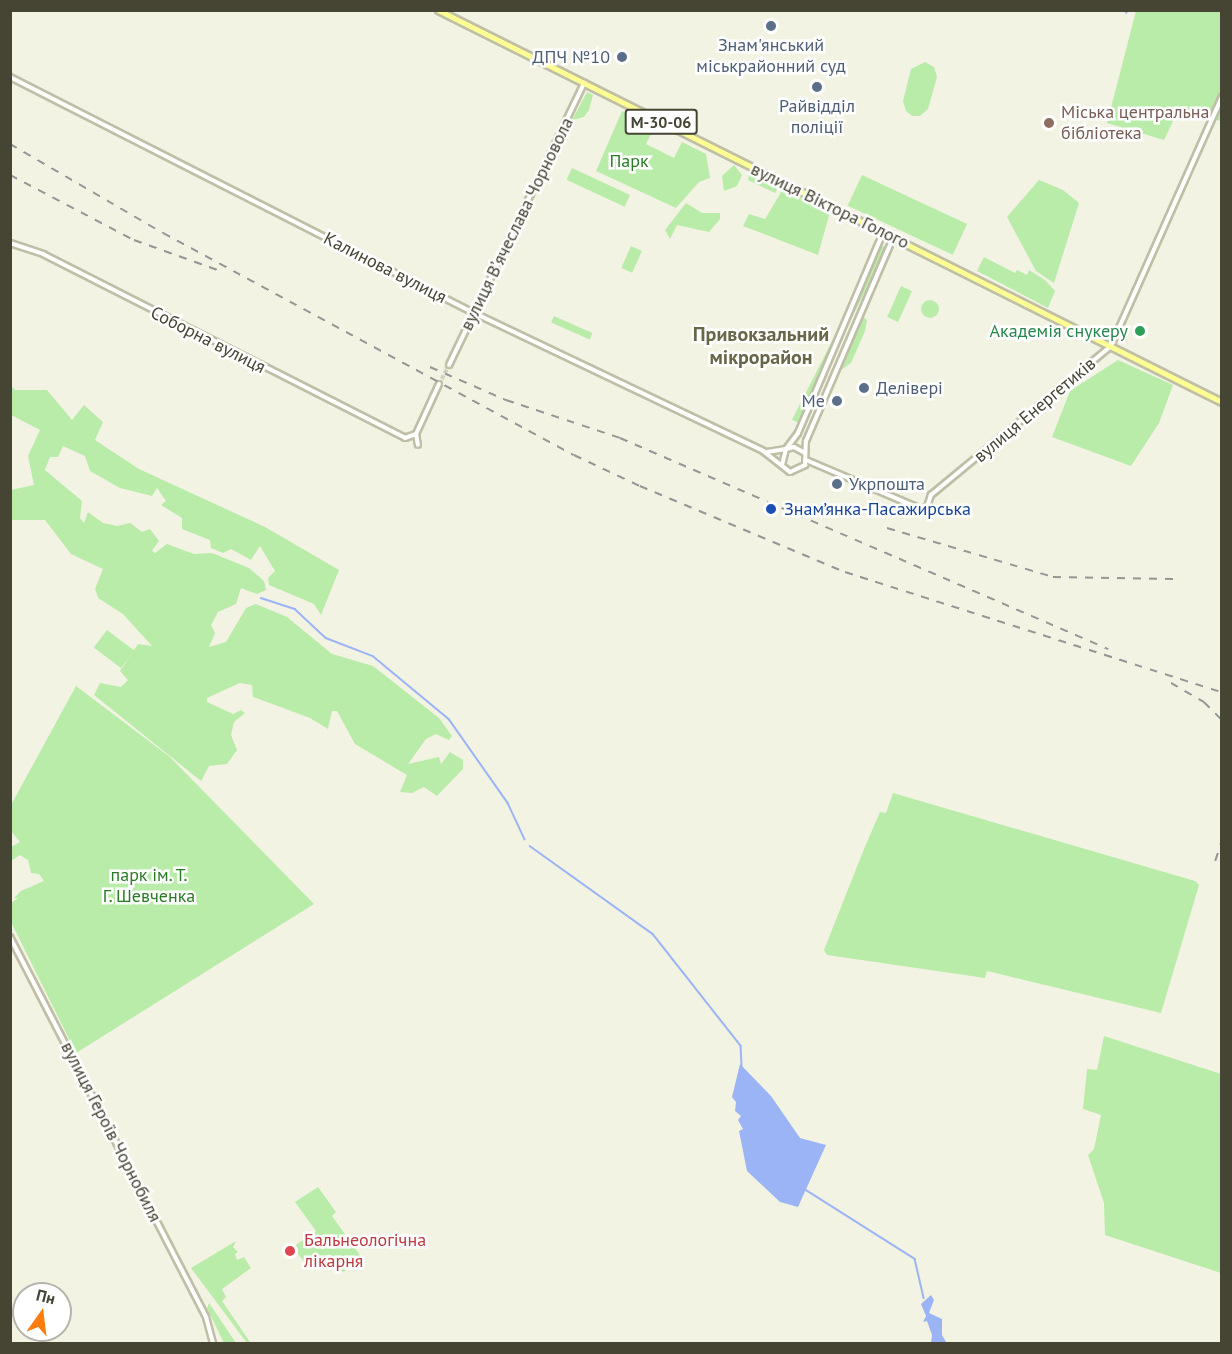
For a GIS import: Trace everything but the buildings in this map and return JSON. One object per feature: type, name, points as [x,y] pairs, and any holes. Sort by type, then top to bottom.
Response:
[{"type":"main road","name":"вулиця Віктора Голого","points":[[438,10],[1221,402]]},
{"type":"street","name":"Калинова вулиця","points":[[10,77],[475,313],[763,451],[783,467]]},
{"type":"street","name":"вулиця Вʼячеслава Чорновола","points":[[449,365],[584,83]]},
{"type":"street","name":"вулиця Енергетиків","points":[[806,460],[919,508],[927,507],[931,495],[1110,346],[1221,97]]},
{"type":"street","points":[[884,232],[801,425],[781,456],[783,467],[790,472],[799,471],[806,460],[804,453],[894,237]]},
{"type":"street","name":"Соборна вулиця","points":[[10,243],[43,254],[405,438],[416,434]]},
{"type":"street","points":[[418,445],[416,434],[439,384]]},
{"type":"street","points":[[763,451],[794,447],[804,453]]},
{"type":"street","name":"вулиця Героїв Чорнобиля","points":[[10,937],[210,1326],[213,1344]]},
{"type":"green space","points":[[1136,11],[1221,11],[1221,121],[1178,111],[1164,140],[1107,123]]},
{"type":"green space","points":[[925,62],[934,67],[937,77],[928,109],[920,116],[912,116],[906,111],[903,101],[911,69]]},
{"type":"green space","points":[[587,92],[593,95],[589,110],[584,117],[572,120]]},
{"type":"green space","name":"Парк","points":[[622,111],[654,128],[646,144],[674,158],[682,142],[706,154],[710,178],[699,182],[676,208],[596,171]]},
{"type":"green space","points":[[734,165],[742,175],[737,186],[724,191],[722,176]]},
{"type":"green space","points":[[572,168],[630,195],[625,207],[567,180]]},
{"type":"green space","points":[[749,173],[779,184],[775,193],[748,180]]},
{"type":"green space","points":[[862,175],[967,224],[953,255],[848,206]]},
{"type":"green space","points":[[1039,180],[1063,190],[1079,203],[1054,283],[1036,271],[1007,217]]},
{"type":"green space","points":[[783,189],[830,212],[818,255],[743,226],[749,214],[765,219]]},
{"type":"green space","points":[[686,203],[702,213],[720,213],[720,219],[709,232],[677,225],[670,239],[665,230]]},
{"type":"green space","points":[[881,245],[887,248],[798,423],[792,420]]},
{"type":"green space","points":[[631,246],[642,251],[632,273],[621,268]]},
{"type":"green space","points":[[984,257],[1015,273],[1017,270],[1027,275],[1029,270],[1045,280],[1055,291],[1048,308],[977,271]]},
{"type":"green space","points":[[901,286],[912,291],[898,322],[887,317]]},
{"type":"green space","points":[[930,300],[936,303],[939,309],[936,315],[930,318],[924,315],[921,309],[924,303]]},
{"type":"green space","points":[[554,316],[592,333],[590,339],[551,322]]},
{"type":"green space","points":[[862,316],[867,320],[865,331],[851,363],[841,370]]},
{"type":"green space","points":[[1118,360],[1173,385],[1159,423],[1131,466],[1052,437],[1070,391]]},
{"type":"green space","points":[[11,386],[15,390],[47,390],[72,420],[84,405],[103,422],[95,440],[139,469],[265,527],[339,570],[321,615],[314,604],[269,585],[268,578],[275,571],[260,546],[251,560],[231,549],[223,553],[211,548],[210,540],[182,529],[182,518],[161,505],[166,501],[157,488],[152,496],[120,488],[90,471],[85,456],[63,446],[58,457],[50,457],[45,470],[82,501],[80,518],[84,523],[88,512],[103,523],[117,526],[130,523],[142,532],[150,529],[159,541],[152,551],[155,553],[167,544],[194,554],[212,553],[249,568],[264,581],[266,590],[257,594],[241,588],[236,604],[218,612],[211,625],[215,633],[209,647],[226,642],[246,608],[256,604],[287,617],[332,654],[373,666],[439,718],[452,736],[449,740],[436,734],[426,739],[408,764],[439,757],[441,764],[450,752],[463,760],[463,769],[437,796],[424,787],[412,793],[400,792],[407,775],[355,744],[337,711],[332,711],[328,729],[310,718],[253,697],[252,685],[240,683],[207,698],[207,702],[233,714],[241,710],[245,713],[234,722],[231,735],[237,750],[227,764],[209,766],[201,781],[94,695],[100,683],[121,687],[128,680],[120,671],[138,644],[152,646],[123,614],[98,598],[95,589],[103,569],[71,554],[45,520],[11,520],[11,490],[34,485],[28,456],[40,430],[11,415]]},
{"type":"green space","points":[[107,630],[134,650],[121,668],[94,648]]},
{"type":"green space","name":"парк ім. Т. Г. Шевченка","points":[[76,686],[170,757],[314,904],[76,1053],[10,920],[11,903],[18,898],[14,898],[21,891],[44,881],[39,874],[31,873],[28,860],[20,855],[11,861],[11,847],[20,842],[11,831],[11,805]]},
{"type":"green space","points":[[893,793],[1195,881],[1199,885],[1161,1013],[987,971],[985,978],[827,955],[824,950],[864,849],[880,812],[886,813]]},
{"type":"green space","points":[[1104,1036],[1221,1074],[1221,1273],[1105,1235],[1104,1203],[1088,1155],[1094,1149],[1101,1115],[1083,1109],[1087,1069],[1097,1070]]},
{"type":"green space","points":[[318,1187],[336,1212],[332,1216],[362,1258],[343,1272],[329,1254],[309,1269],[293,1247],[316,1231],[295,1202]]},
{"type":"green space","points":[[236,1241],[233,1247],[238,1252],[235,1254],[237,1260],[244,1257],[251,1268],[222,1289],[226,1297],[222,1301],[250,1342],[247,1343],[191,1268]]},
{"type":"green space","points":[[209,1303],[236,1343],[224,1343],[207,1308]]},
{"type":"water","points":[[740,1064],[771,1096],[800,1138],[826,1145],[798,1207],[780,1202],[747,1171],[739,1131],[743,1129],[738,1120],[741,1116],[735,1111],[736,1102],[732,1097]]},
{"type":"water","points":[[931,1295],[934,1300],[929,1313],[942,1319],[942,1335],[946,1342],[954,1343],[931,1343],[932,1335],[927,1321],[923,1322],[926,1316],[921,1304]]},
{"type":"waterway","points":[[261,598],[295,609],[326,638],[373,656],[449,719],[508,803],[525,839]]},
{"type":"waterway","points":[[530,846],[653,934],[741,1046],[742,1066]]},
{"type":"waterway","points":[[806,1190],[915,1259],[924,1298]]},
{"type":"tunnel","points":[[439,384],[449,365]]},
{"type":"railway","points":[[10,144],[163,233],[574,455],[640,486],[845,572],[1222,692]]},
{"type":"railway","points":[[10,175],[134,240],[220,271]]},
{"type":"railway","points":[[430,367],[506,400],[620,438],[1108,649]]},
{"type":"railway","points":[[887,528],[1053,577],[1173,579]]},
{"type":"railway","points":[[1171,683],[1204,702],[1222,720]]},
{"type":"railway","points":[[1215,861],[1222,839]]},
{"type":"place","name":"Знам'янський міськрайонний суд","points":[[771,26]]},
{"type":"place","name":"ДПЧ №10","points":[[622,57]]},
{"type":"place","name":"Райвідділ поліції","points":[[817,87]]},
{"type":"place","name":"Міська центральна бібліотека","points":[[1049,123]]},
{"type":"place","name":"Академія снукеру","points":[[1140,331]]},
{"type":"place","name":"Делівері","points":[[864,388]]},
{"type":"place","name":"Me","points":[[837,401]]},
{"type":"place","name":"Укрпошта","points":[[837,484]]},
{"type":"place","name":"Знам’янка-Пасажирська","points":[[771,509]]},
{"type":"place","name":"Бальнеологічна лікарня","points":[[290,1251]]},
{"type":"district","name":"Привокзальний мікрорайон","points":[[761,346]]}]
